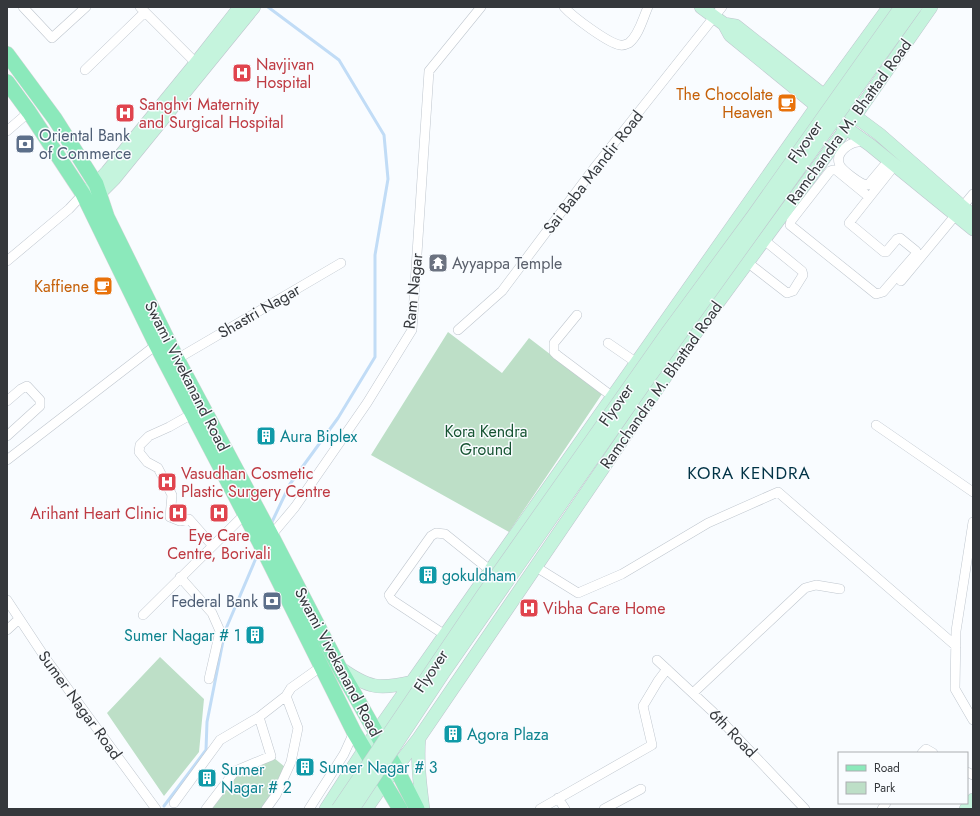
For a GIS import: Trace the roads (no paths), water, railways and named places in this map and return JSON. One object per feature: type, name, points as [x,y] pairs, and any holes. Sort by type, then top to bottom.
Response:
[{"type":"main road","points":[[98,189],[240,7]]},
{"type":"main road","points":[[85,198],[98,189],[134,155],[254,7]]},
{"type":"main road","points":[[701,7],[720,16],[730,35],[821,101],[846,128],[959,210],[973,216]]},
{"type":"main road","name":"Ramchandra M. Bhattad Road","points":[[326,809],[364,750],[821,101],[889,7]]},
{"type":"main road","name":"Flyover","points":[[338,809],[482,596],[901,7]]},
{"type":"main road","name":"Flyover","points":[[353,809],[444,672],[639,392],[915,7]]},
{"type":"main road","name":"Ramchandra M. Bhattad Road","points":[[366,809],[419,738],[689,342],[855,116],[931,7]]},
{"type":"main road","name":"Swami Vivekanand Road","points":[[7,54],[55,119],[98,189],[107,217],[192,414],[245,514],[266,537],[322,666],[354,732],[400,809]]},
{"type":"main road","name":"Swami Vivekanand Road","points":[[7,82],[29,112],[85,198],[161,341],[177,359],[266,537],[396,768],[417,809]]},
{"type":"main road","points":[[821,101],[855,116],[879,134],[959,210],[973,229]]},
{"type":"main road","points":[[339,667],[366,684],[390,687],[412,682]]},
{"type":"main road","points":[[419,738],[418,775],[423,809]]},
{"type":"main road","points":[[966,809],[973,800]]},
{"type":"street","points":[[23,7],[52,38],[86,7]]},
{"type":"street","name":"Ram Nagar","points":[[266,537],[295,507],[367,403],[412,330],[429,71],[481,7]]},
{"type":"street","points":[[564,7],[570,13],[610,41],[623,45],[629,42],[638,32],[648,7]]},
{"type":"street","points":[[85,70],[143,9],[196,63]]},
{"type":"street","name":"Sai Baba Mandir Road","points":[[458,330],[502,291],[595,167],[720,16]]},
{"type":"street","points":[[7,131],[29,112]]},
{"type":"street","points":[[858,142],[846,146],[840,154],[839,163],[841,167],[861,184],[868,185],[892,162]]},
{"type":"street","points":[[869,197],[836,170],[830,171],[791,221],[790,225],[876,294],[883,292],[916,254],[916,251],[900,238],[897,239],[886,252],[884,252],[849,222],[869,197],[892,162]]},
{"type":"street","points":[[901,281],[973,194]]},
{"type":"street","points":[[7,261],[69,209],[85,198]]},
{"type":"street","points":[[747,262],[787,293],[793,291],[803,274],[802,271],[764,240]]},
{"type":"street","name":"Shastri Nagar","points":[[177,359],[341,263]]},
{"type":"street","points":[[577,315],[554,343],[554,352],[557,356],[613,397]]},
{"type":"street","points":[[7,460],[161,341]]},
{"type":"street","points":[[608,343],[637,363]]},
{"type":"street","points":[[7,402],[21,389],[27,386],[40,400],[40,406],[7,436]]},
{"type":"street","points":[[192,414],[149,436],[140,445],[139,452],[146,462],[158,468],[172,496],[170,517],[180,520],[189,519],[212,546]]},
{"type":"street","points":[[876,425],[973,492]]},
{"type":"street","points":[[536,566],[578,593],[622,574],[708,523],[778,492],[956,646]]},
{"type":"street","points":[[144,615],[180,577],[245,514]]},
{"type":"street","points":[[973,522],[956,631],[955,689],[973,720]]},
{"type":"street","points":[[445,635],[392,600],[389,595],[430,536],[436,533],[446,534],[491,571]]},
{"type":"street","points":[[180,577],[212,613],[220,631],[209,679]]},
{"type":"street","points":[[693,693],[805,588],[816,586],[840,589]]},
{"type":"street","name":"Sumer Nagar Road","points":[[7,600],[46,659],[156,809]]},
{"type":"street","points":[[7,630],[19,619]]},
{"type":"street","name":"6th Road","points":[[657,660],[713,712],[805,809]]},
{"type":"street","points":[[174,803],[220,740],[259,718],[286,696],[291,688],[322,666]]},
{"type":"street","points":[[540,809],[652,745],[642,706],[667,669]]},
{"type":"street","points":[[266,809],[276,795],[291,762],[298,728],[286,696]]},
{"type":"street","points":[[206,809],[235,771],[271,756],[259,718]]},
{"type":"street","points":[[309,809],[344,754],[354,732]]},
{"type":"street","points":[[923,752],[926,749],[932,752]]},
{"type":"street","points":[[604,809],[641,789]]},
{"type":"street","points":[[558,798],[565,809]]},
{"type":"waterway","points":[[268,7],[339,60],[384,135],[388,179],[375,255],[375,357],[338,418],[290,484],[271,524]]},
{"type":"waterway","points":[[164,806],[206,750],[207,722],[225,631],[259,551]]},
{"type":"place","name":"Navjivan Hospital","points":[[242,73]]},
{"type":"place","name":"The Chocolate Heaven","points":[[787,103]]},
{"type":"place","name":"Sanghvi Maternity and Surgical Hospital","points":[[125,113]]},
{"type":"place","name":"Oriental Bank of Commerce","points":[[25,144]]},
{"type":"place","name":"Ayyappa Temple","points":[[438,263]]},
{"type":"place","name":"Kaffiene","points":[[103,286]]},
{"type":"place","name":"Aura Biplex","points":[[266,436]]},
{"type":"place","name":"Vasudhan Cosmetic Plastic Surgery Centre","points":[[167,482]]},
{"type":"place","name":"Arihant Heart Clinic","points":[[178,513]]},
{"type":"place","name":"Eye Care Centre, Borivali","points":[[219,513]]},
{"type":"place","name":"gokuldham","points":[[428,575]]},
{"type":"place","name":"Federal Bank","points":[[272,601]]},
{"type":"place","name":"Vibha Care Home","points":[[529,608]]},
{"type":"place","name":"Sumer Nagar # 1","points":[[255,635]]},
{"type":"place","name":"Agora Plaza","points":[[453,734]]},
{"type":"place","name":"Sumer Nagar # 3","points":[[305,767]]},
{"type":"place","name":"Sumer Nagar # 2","points":[[207,778]]},
{"type":"district","name":"KORA KENDRA","points":[[749,473]]},
{"type":"park label","name":"Kora Kendra Ground","points":[[486,440]]}]
